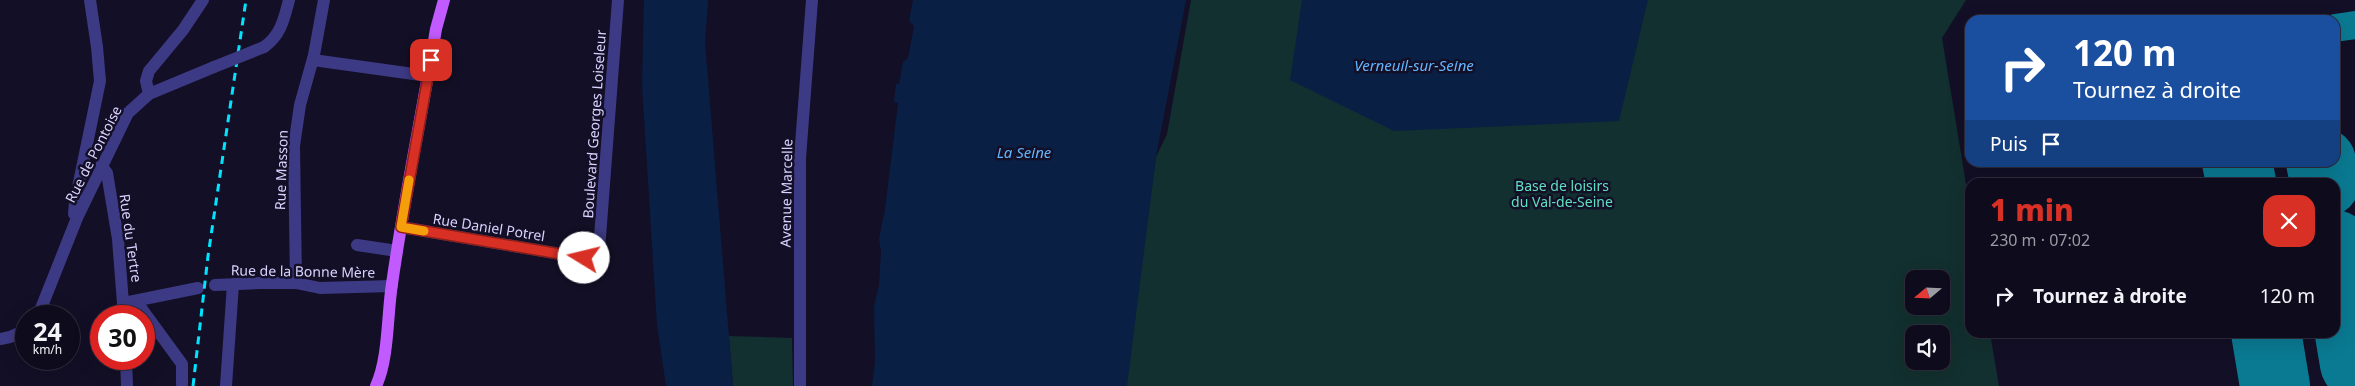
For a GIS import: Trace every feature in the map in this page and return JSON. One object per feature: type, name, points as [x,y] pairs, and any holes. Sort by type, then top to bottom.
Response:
[{"type":"main road","points":[[376,386],[384,356],[401,227],[436,29],[444,0]]},
{"type":"street","points":[[77,218],[74,214],[75,202],[100,81],[90,0]]},
{"type":"street","points":[[149,94],[146,81],[149,71],[183,30],[204,0]]},
{"type":"street","name":"Rue de Pontoise","points":[[42,305],[77,218],[101,165],[128,113],[149,94],[264,47],[275,38],[280,30],[289,0]]},
{"type":"street","name":"Rue Masson","points":[[296,283],[294,146],[300,105],[313,60],[324,0]]},
{"type":"street","name":"Boulevard Georges Loiseleur","points":[[599,250],[618,0]]},
{"type":"street","name":"Avenue Marcelle","points":[[800,386],[800,158],[812,0]]},
{"type":"street","points":[[313,60],[428,76]]},
{"type":"street","name":"Rue du Tertre","points":[[101,165],[107,173],[130,302],[129,305]]},
{"type":"street","name":"Rue Daniel Potrel","points":[[401,227],[584,258],[599,250]]},
{"type":"street","points":[[357,245],[397,251]]},
{"type":"street","name":"Rue de la Bonne Mère","points":[[215,286],[296,283],[320,288],[392,286]]},
{"type":"street","points":[[226,386],[233,284]]},
{"type":"street","points":[[182,384],[182,364],[130,302],[198,288]]},
{"type":"street","points":[[0,338],[15,335]]},
{"type":"street","points":[[127,370],[128,386]]},
{"type":"green space","name":"Base de loisirs du Val-de-Seine","points":[[1191,0],[1966,0],[1942,38],[1965,178],[1965,338],[1991,338],[1999,386],[1125,386],[1156,157],[1167,134]]},
{"type":"green space","points":[[729,336],[792,338],[793,386],[733,386]]},
{"type":"water","points":[[644,0],[708,0],[705,42],[733,386],[666,386],[657,325],[642,85]]},
{"type":"water","name":"La Seine","points":[[913,0],[1186,0],[1156,157],[1127,386],[872,386],[875,362],[874,306],[879,285],[881,252],[879,239],[885,209],[898,103],[894,102],[896,84],[899,84],[903,62],[908,58],[914,26],[909,21]]},
{"type":"water","name":"Verneuil-sur-Seine","points":[[1302,0],[1648,0],[1619,121],[1394,131],[1290,80]]},
{"type":"taxiway","points":[[2340,27],[2355,25]]},
{"type":"runway","points":[[2238,167],[2240,178]]},
{"type":"runway","points":[[2322,167],[2324,178]]},
{"type":"runway","points":[[2340,275],[2355,364]]},
{"type":"runway","points":[[2267,338],[2275,386]]},
{"type":"railway","points":[[193,386],[208,256],[246,0]]},
{"type":"slow traffic","points":[[409,180],[401,227],[424,231]]},
{"type":"route","points":[[431,60],[401,227],[584,258]]}]
